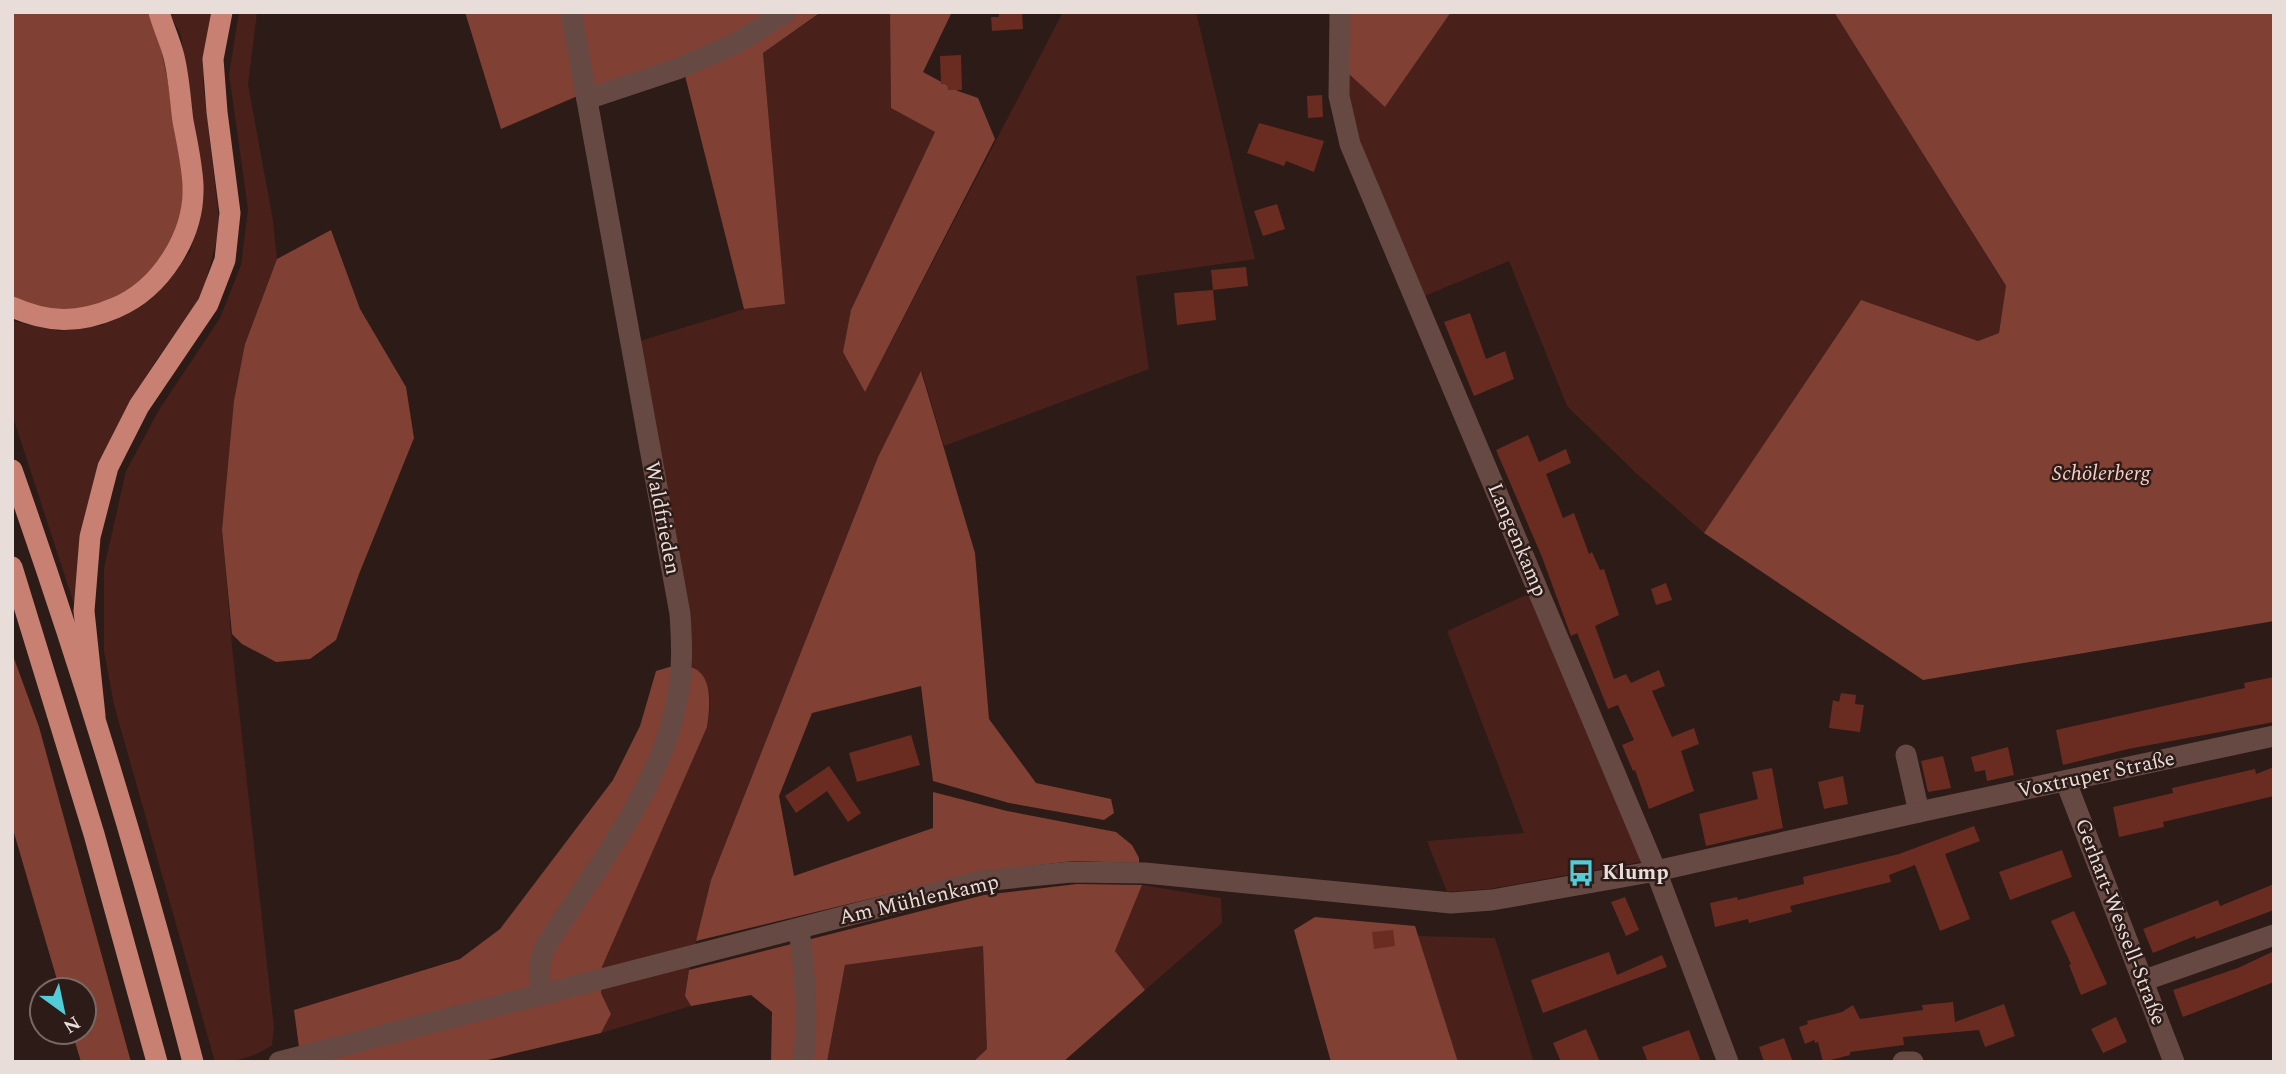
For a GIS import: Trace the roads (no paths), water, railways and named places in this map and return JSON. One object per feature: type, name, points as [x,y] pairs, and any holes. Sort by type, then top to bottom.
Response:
[{"type":"highway","points":[[12,307],[34,317],[62,320],[96,316],[130,302],[175,255],[188,222],[193,186],[173,55],[159,12]]},
{"type":"highway","points":[[94,716],[84,611],[90,537],[108,467],[139,407],[208,304],[225,260],[230,213],[213,59],[222,12]]},
{"type":"highway","points":[[12,470],[94,716],[138,860],[190,1051]]},
{"type":"highway","points":[[12,567],[90,821],[156,1056]]},
{"type":"street","name":"Waldfrieden","points":[[542,994],[539,960],[545,945],[618,835],[649,780],[666,741],[677,702],[682,660],[680,614],[571,12]]},
{"type":"street","points":[[587,99],[677,69],[735,44],[786,12]]},
{"type":"street","name":"Langenkamp","points":[[1340,12],[1339,96],[1350,144],[1656,871],[1728,1062]]},
{"type":"street","name":"Voxtruper Straße","points":[[1656,871],[2274,736]]},
{"type":"street","points":[[1906,755],[1919,812]]},
{"type":"street","name":"Gerhart-Wessell-Straße","points":[[2066,782],[2174,1062]]},
{"type":"street","name":"Am Mühlenkamp","points":[[279,1062],[982,881],[1071,872],[1145,873],[1451,903],[1492,900],[1656,871]]},
{"type":"street","points":[[799,929],[804,971],[803,1062]]},
{"type":"street","points":[[2142,981],[2274,935]]},
{"type":"street","points":[[1903,1062],[1913,1062]]},
{"type":"place","name":"Klump","points":[[1581,873]]},
{"type":"park label","name":"Schölerberg","points":[[2101,474]]}]
